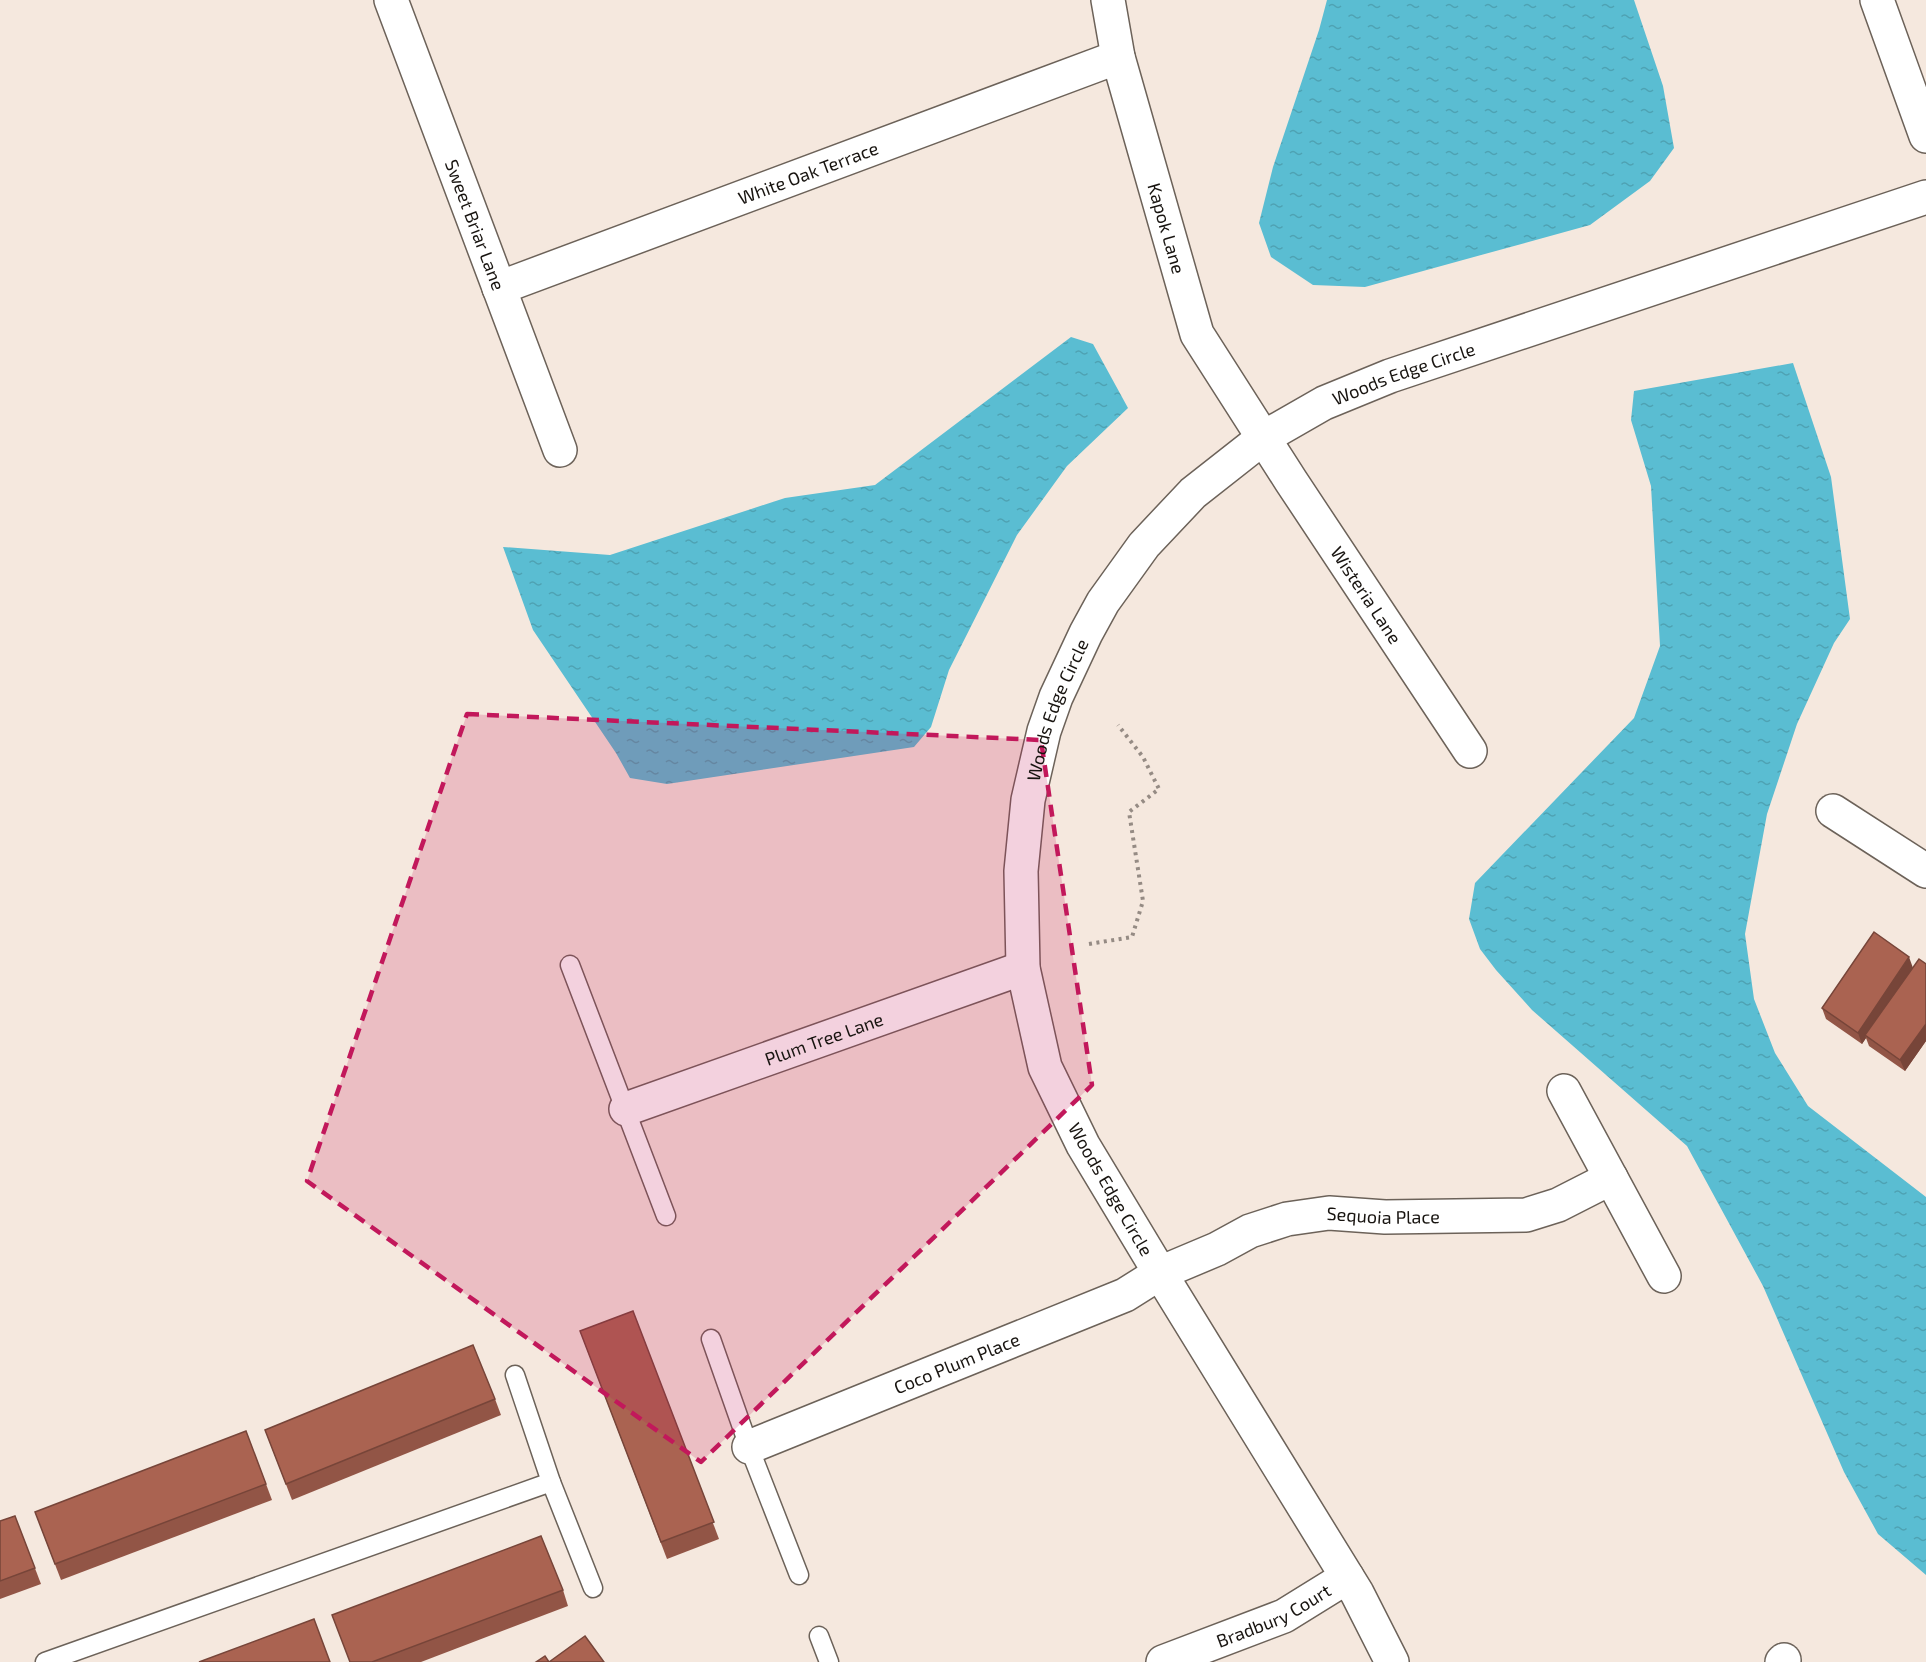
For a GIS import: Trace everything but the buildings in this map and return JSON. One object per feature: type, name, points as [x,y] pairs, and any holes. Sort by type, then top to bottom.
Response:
[{"type":"street","name":"Sweet Briar Lane","points":[[391,0],[560,450]]},
{"type":"street","name":"Kapok Lane","points":[[1108,0],[1118,57],[1197,334],[1263,438]]},
{"type":"street","points":[[1877,0],[1926,136]]},
{"type":"street","name":"White Oak Terrace","points":[[499,288],[1118,57]]},
{"type":"street","name":"Woods Edge Circle","points":[[1392,1662],[1347,1577],[1083,1144],[1045,1067],[1023,968],[1021,871],[1028,800],[1044,731],[1056,698],[1103,602],[1144,545],[1193,493],[1263,438],[1324,403],[1390,376],[1926,197]]},
{"type":"street","name":"Wisteria Lane","points":[[1263,438],[1470,751]]},
{"type":"street","points":[[1833,811],[1926,871]]},
{"type":"street","name":"Plum Tree Lane","points":[[626,1109],[1023,968]]},
{"type":"street","points":[[1564,1091],[1664,1276]]},
{"type":"street","name":"Sequoia Place","points":[[1160,1273],[1217,1249],[1250,1231],[1287,1219],[1329,1214],[1385,1217],[1526,1215],[1558,1205],[1611,1178]]},
{"type":"street","name":"Coco Plum Place","points":[[749,1447],[1125,1295],[1160,1273]]},
{"type":"street","name":"Bradbury Court","points":[[1163,1662],[1284,1616],[1347,1577]]},
{"type":"lane","points":[[570,965],[666,1216]]},
{"type":"lane","points":[[711,1339],[749,1447],[799,1575]]},
{"type":"lane","points":[[515,1375],[551,1482],[593,1588]]},
{"type":"lane","points":[[45,1662],[551,1482]]},
{"type":"lane","points":[[819,1636],[829,1662]]},
{"type":"path","points":[[1089,944],[1132,937],[1143,901],[1129,812],[1159,789],[1143,757],[1118,725]]},
{"type":"highlighted area","points":[[467,714],[1041,740],[1092,1085],[701,1462],[307,1181]]},
{"type":"water","points":[[1327,0],[1634,0],[1663,86],[1674,148],[1650,181],[1590,225],[1365,287],[1313,285],[1271,257],[1259,223],[1273,167]]},
{"type":"water","points":[[1071,337],[1093,344],[1128,408],[1067,466],[1017,535],[949,670],[931,727],[914,747],[667,784],[630,778],[616,753],[533,630],[503,547],[610,555],[785,498],[875,485]]},
{"type":"water","points":[[1793,363],[1831,477],[1850,619],[1834,643],[1797,724],[1767,814],[1745,934],[1754,999],[1775,1053],[1808,1106],[1926,1197],[1926,1575],[1878,1534],[1844,1472],[1763,1286],[1687,1146],[1532,1010],[1480,949],[1469,919],[1475,883],[1634,718],[1660,646],[1651,486],[1631,420],[1634,391]]}]
